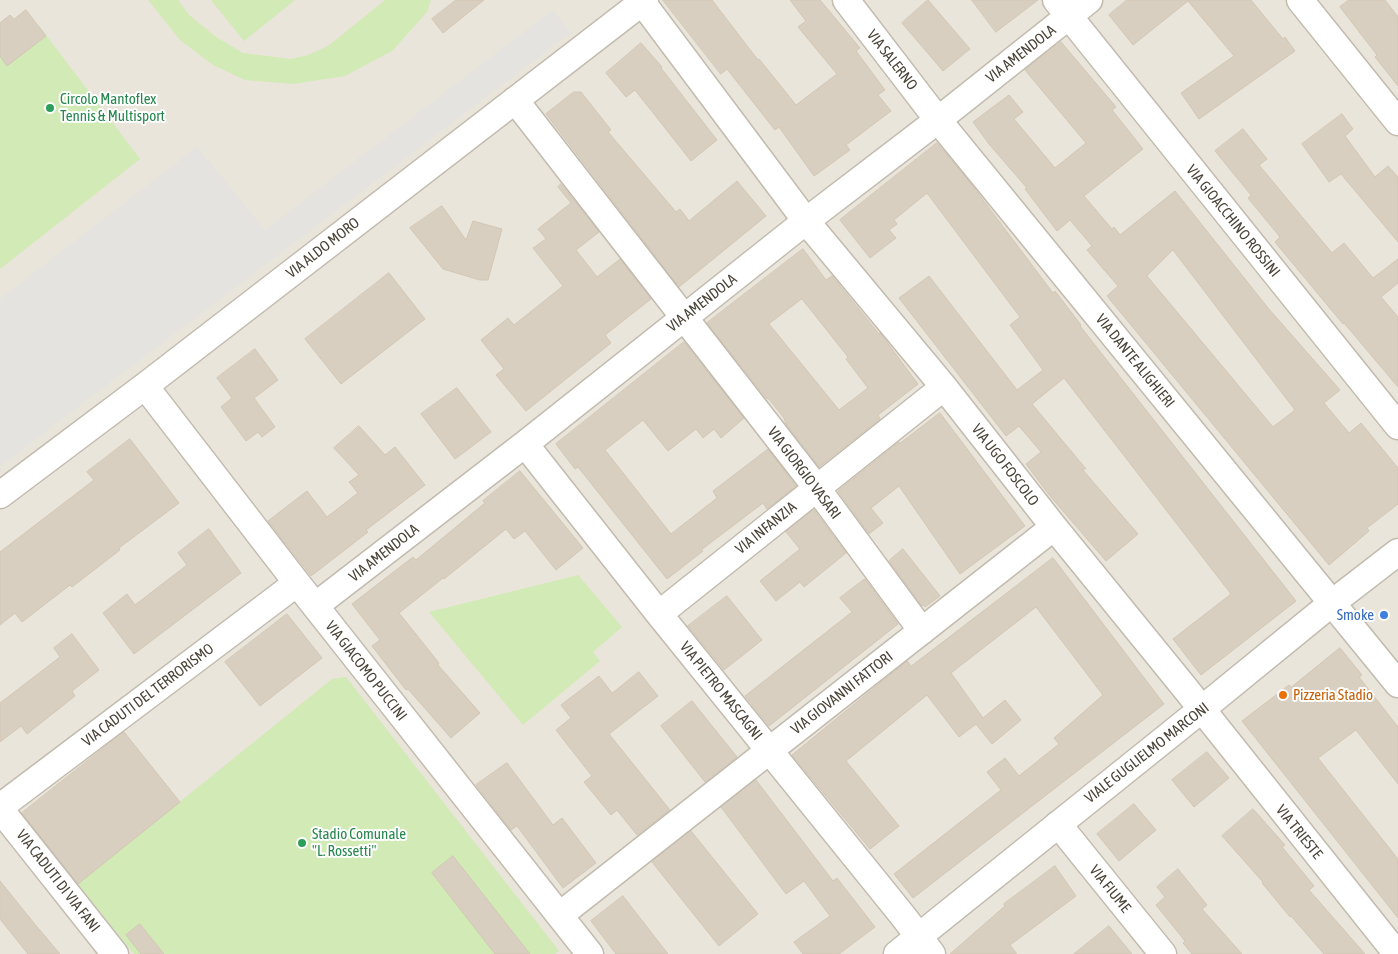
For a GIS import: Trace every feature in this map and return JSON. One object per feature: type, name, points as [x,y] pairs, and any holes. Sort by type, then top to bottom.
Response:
[{"type":"street","name":"VIA SALERNO","points":[[846,0],[938,120]]},
{"type":"street","name":"VIA AMENDOLA","points":[[315,606],[525,444],[806,221],[938,120],[1062,8],[1089,0]]},
{"type":"street","points":[[1300,0],[1398,122]]},
{"type":"street","name":"VIA ALDO MORO","points":[[0,495],[145,386],[644,1]]},
{"type":"street","name":"VIA UGO FOSCOLO","points":[[644,1],[806,221],[944,386],[1054,528],[1202,709]]},
{"type":"street","name":"VIA GIOACCHINO ROSSINI","points":[[1062,8],[1398,426]]},
{"type":"street","name":"VIA GIORGIO VASARI","points":[[515,100],[816,488],[922,631]]},
{"type":"street","name":"VIA DANTE ALIGHIERI","points":[[938,120],[1398,684]]},
{"type":"street","name":"VIA GIACOMO PUCCINI","points":[[145,386],[315,606],[590,954]]},
{"type":"street","name":"VIA INFANZIA","points":[[659,614],[944,386]]},
{"type":"street","name":"VIA PIETRO MASCAGNI","points":[[525,444],[659,614],[926,945]]},
{"type":"street","name":"VIA GIOVANNI FATTORI","points":[[560,915],[1054,528]]},
{"type":"street","name":"VIALE GUGLIELMO MARCONI","points":[[897,954],[926,945],[1058,824],[1398,552]]},
{"type":"street","name":"VIA CADUTI DEL TERRORISMO","points":[[0,808],[297,583]]},
{"type":"street","name":"VIA TRIESTE","points":[[1202,709],[1397,954]]},
{"type":"street","name":"VIA CADUTI DI VIA FANI","points":[[0,808],[115,954]]},
{"type":"street","name":"VIA FIUME","points":[[1058,824],[1163,954]]},
{"type":"shaded area","points":[[0,0],[1398,0],[1398,954],[0,954]]},
{"type":"shaded area","points":[[553,10],[570,33],[0,466],[0,299],[197,147],[265,230]]},
{"type":"green space","points":[[148,0],[178,0],[189,15],[216,37],[243,53],[291,59],[308,55],[328,46],[385,0],[431,0],[427,12],[392,51],[345,76],[293,84],[245,80],[213,65],[180,40]]},
{"type":"green space","points":[[211,0],[295,0],[244,41]]},
{"type":"green space","name":"Circolo Mantoflex Tennis & Multisport","points":[[39,26],[140,159],[0,269],[0,56]]},
{"type":"green space","points":[[578,575],[622,627],[593,652],[600,661],[523,725],[429,612]]},
{"type":"green space","name":"Stadio Comunale \"L. Rossetti\"","points":[[346,677],[559,951],[555,954],[134,954],[78,884],[332,679]]},
{"type":"building","points":[[456,0],[484,0],[443,33],[432,19]]},
{"type":"building","points":[[663,0],[712,0],[758,60],[796,105],[837,74],[798,27],[806,21],[790,0],[820,0],[860,48],[856,51],[885,90],[878,95],[891,111],[846,145],[850,150],[814,176],[779,127],[775,130],[727,69],[721,74]]},
{"type":"building","points":[[928,0],[970,49],[943,71],[902,23]]},
{"type":"building","points":[[972,0],[1038,0],[996,32]]},
{"type":"building","points":[[1127,0],[1251,0],[1283,39],[1285,37],[1295,51],[1199,119],[1181,93],[1234,56],[1188,1],[1133,45],[1109,15]]},
{"type":"building","points":[[1349,0],[1385,0],[1398,17],[1398,86],[1340,7]]},
{"type":"building","points":[[26,10],[46,36],[7,66],[0,56],[0,23],[10,15],[14,19]]},
{"type":"building","points":[[1061,42],[1116,107],[1112,110],[1143,149],[1084,196],[1112,229],[1114,227],[1120,235],[1175,191],[1268,308],[1340,390],[1324,403],[1349,433],[1361,423],[1398,468],[1398,504],[1367,528],[1369,531],[1329,565],[1107,296],[1118,286],[1087,250],[1092,246],[1070,220],[1057,231],[1025,189],[1027,188],[989,144],[973,122],[1009,95],[1023,112],[1014,119],[1055,168],[1086,143],[1025,70]],"holes":[[[1173,250],[1295,410],[1273,427],[1147,276]]]},
{"type":"building","points":[[641,43],[662,67],[717,140],[691,161],[635,90],[626,97],[606,73]]},
{"type":"building","points":[[574,92],[581,92],[611,130],[608,132],[676,212],[680,209],[689,221],[737,181],[766,216],[679,287],[546,114]]},
{"type":"building","points":[[1342,114],[1353,129],[1345,136],[1375,177],[1388,166],[1398,177],[1398,242],[1341,174],[1329,182],[1302,144]]},
{"type":"building","points":[[1243,129],[1267,159],[1259,165],[1332,253],[1344,243],[1373,278],[1398,259],[1398,283],[1381,297],[1398,317],[1398,387],[1275,242],[1280,237],[1248,198],[1251,195],[1215,151]]},
{"type":"building","points":[[937,143],[968,180],[1053,293],[1055,291],[1080,326],[1296,601],[1201,675],[1173,639],[1231,594],[1064,378],[1032,404],[1086,469],[1082,469],[1138,534],[1106,561],[1050,496],[1026,464],[1041,452],[1019,426],[1006,436],[899,298],[929,276],[1017,390],[1043,370],[1010,325],[1020,317],[927,193],[894,220],[897,224],[889,230],[896,238],[870,258],[840,220]]},
{"type":"building","points":[[561,184],[599,232],[576,250],[597,277],[620,259],[651,299],[605,335],[611,343],[526,411],[496,375],[504,369],[481,340],[508,318],[514,325],[563,286],[533,248],[546,239],[538,229],[571,203],[558,187]]},
{"type":"building","points":[[442,206],[466,240],[473,221],[502,229],[488,280],[480,280],[443,269],[410,228]]},
{"type":"building","points":[[803,249],[826,280],[832,276],[880,333],[918,384],[878,415],[880,419],[819,467],[786,424],[784,418],[707,323]],"holes":[[[802,299],[848,357],[846,359],[868,388],[839,410],[769,324]]]},
{"type":"building","points":[[389,273],[425,319],[341,384],[305,339]]},
{"type":"building","points":[[684,342],[744,418],[721,438],[714,429],[703,438],[696,429],[668,451],[643,420],[605,450],[671,534],[717,498],[713,491],[768,449],[796,486],[767,509],[763,503],[701,550],[703,551],[667,579],[578,467],[575,469],[556,444]]},
{"type":"building","points":[[255,349],[278,380],[254,398],[275,427],[262,437],[258,432],[246,441],[221,407],[232,398],[217,378]]},
{"type":"building","points":[[457,388],[491,432],[455,459],[421,414]]},
{"type":"building","points":[[940,413],[1025,526],[960,574],[899,486],[871,508],[883,523],[869,534],[838,491],[899,442]]},
{"type":"building","points":[[359,426],[385,455],[395,447],[425,485],[366,530],[368,532],[311,576],[268,521],[307,491],[327,517],[358,493],[349,482],[359,475],[334,448]]},
{"type":"building","points":[[130,439],[179,503],[119,548],[120,550],[72,587],[70,585],[22,622],[15,613],[0,625],[0,552],[94,480],[87,472]]},
{"type":"building","points":[[520,471],[583,548],[556,570],[525,531],[514,539],[506,529],[399,613],[439,663],[438,665],[480,713],[451,738],[408,689],[406,690],[372,646],[380,640],[352,604],[413,557],[416,560],[485,503],[483,501]]},
{"type":"building","points":[[814,510],[846,553],[804,587],[800,582],[776,601],[760,581],[800,549],[786,532]]},
{"type":"building","points":[[209,529],[241,573],[134,654],[103,613],[127,594],[135,605],[187,565],[178,553]]},
{"type":"building","points":[[903,549],[940,596],[925,607],[922,606],[889,561]]},
{"type":"building","points":[[1053,558],[1164,704],[913,898],[894,874],[1001,790],[987,772],[1005,758],[1019,776],[1059,744],[1054,738],[1103,695],[1036,607],[951,673],[983,718],[1005,700],[1021,720],[992,744],[976,724],[959,737],[927,695],[846,761],[899,826],[870,849],[792,755],[907,661],[911,666]]},
{"type":"building","points":[[865,579],[898,624],[769,726],[745,696],[852,612],[840,598]]},
{"type":"building","points":[[727,596],[762,640],[724,670],[688,626]]},
{"type":"building","points":[[287,614],[322,658],[260,706],[225,662]]},
{"type":"building","points":[[72,634],[99,670],[72,691],[75,696],[27,734],[21,726],[0,742],[0,703],[60,657],[54,648]]},
{"type":"building","points":[[1340,648],[1362,675],[1359,677],[1398,727],[1398,784],[1356,730],[1318,758],[1398,859],[1398,918],[1242,721],[1289,685],[1291,687]]},
{"type":"building","points":[[639,672],[658,696],[609,734],[670,810],[637,835],[617,810],[611,815],[584,782],[592,776],[556,730],[571,718],[561,705],[599,676],[612,693]]},
{"type":"building","points":[[692,701],[737,757],[705,782],[661,726]]},
{"type":"building","points":[[124,732],[180,802],[78,884],[22,813]]},
{"type":"building","points":[[1207,752],[1229,778],[1194,807],[1172,780]]},
{"type":"building","points":[[507,763],[553,825],[562,818],[596,863],[563,888],[517,826],[511,830],[476,785]]},
{"type":"building","points":[[756,780],[833,881],[837,878],[875,927],[839,954],[803,954],[794,942],[830,916],[804,881],[786,894],[721,807]]},
{"type":"building","points":[[1134,804],[1156,830],[1119,861],[1097,834]]},
{"type":"building","points":[[1253,809],[1285,845],[1282,847],[1314,886],[1309,890],[1365,954],[1324,954],[1290,917],[1263,882],[1222,836]]},
{"type":"building","points":[[691,831],[758,914],[719,946],[652,862]]},
{"type":"building","points":[[453,856],[530,954],[495,954],[432,873]]},
{"type":"building","points":[[1055,866],[1076,896],[1010,945],[1017,954],[950,954],[1005,906],[1004,904]]},
{"type":"building","points":[[1178,869],[1207,905],[1202,909],[1242,954],[1192,954],[1183,943],[1185,941],[1156,905],[1165,897],[1157,887]]},
{"type":"building","points":[[0,881],[60,954],[28,954],[0,919]]},
{"type":"building","points":[[623,896],[668,954],[616,954],[591,921]]},
{"type":"building","points":[[140,924],[164,954],[141,954],[126,935]]},
{"type":"building","points":[[1109,926],[1132,954],[1074,954]]},
{"type":"place","name":"Circolo Mantoflex Tennis & Multisport","points":[[50,108]]},
{"type":"place","name":"Smoke","points":[[1384,615]]},
{"type":"place","name":"Pizzeria Stadio","points":[[1283,695]]},
{"type":"place","name":"Stadio Comunale \"L. Rossetti\"","points":[[302,843]]}]
